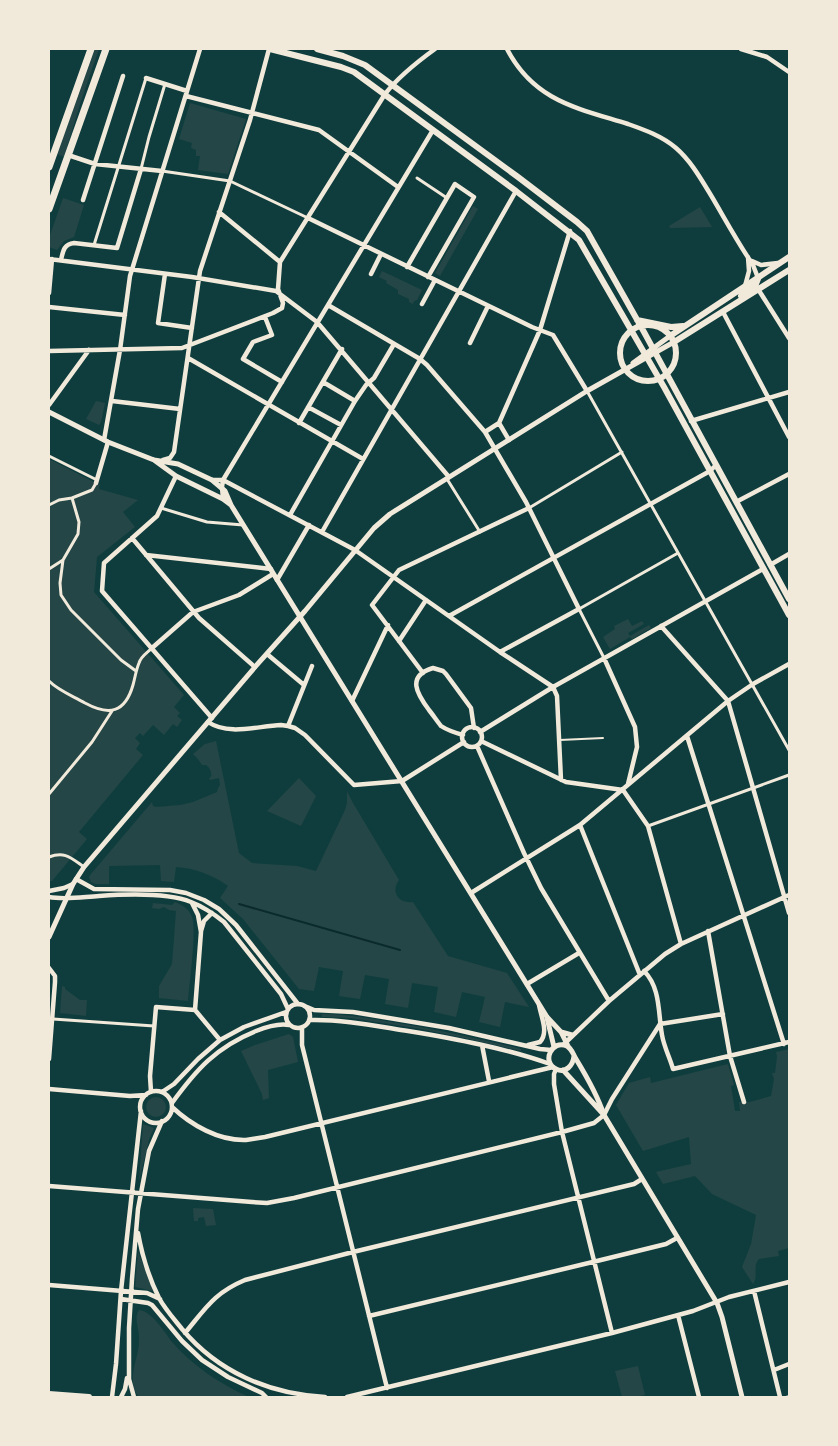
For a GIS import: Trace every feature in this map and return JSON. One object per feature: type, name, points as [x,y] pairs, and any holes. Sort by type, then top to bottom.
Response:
[{"type":"main road","points":[[49,167],[91,49]]},
{"type":"main road","points":[[49,209],[106,49]]},
{"type":"main road","points":[[270,49],[350,70],[570,231],[579,240],[659,379],[789,615]]},
{"type":"main road","points":[[317,49],[344,53],[365,65],[518,177],[581,225],[590,235],[789,599]]},
{"type":"main road","points":[[670,336],[789,257]]},
{"type":"main road","points":[[674,342],[789,270]]},
{"type":"main road","points":[[723,312],[756,284],[758,278]]},
{"type":"main road","points":[[637,320],[672,327],[684,326]]},
{"type":"main road","points":[[641,326],[657,327],[666,331],[674,342],[675,362],[671,370],[659,379],[648,381],[635,378],[625,369],[622,361],[621,346],[625,338],[631,331],[641,326]]},
{"type":"main road","points":[[49,1394],[89,1397]]},
{"type":"street","points":[[49,505],[92,490],[97,481],[106,441],[132,270],[200,49]]},
{"type":"street","points":[[178,464],[173,459],[200,271],[252,113],[270,49]]},
{"type":"street","points":[[49,351],[182,348],[265,317],[282,308],[283,300],[278,281],[280,262],[385,94],[420,60],[435,49]]},
{"type":"street","points":[[507,49],[528,79],[557,100],[644,130],[662,138],[676,148],[698,173],[748,256],[758,278]]},
{"type":"street","points":[[741,49],[767,57],[789,72]]},
{"type":"street","points":[[83,200],[123,76]]},
{"type":"street","points":[[94,245],[146,78],[186,93],[252,113],[319,130],[398,187]]},
{"type":"street","points":[[61,260],[64,248],[68,244],[117,248],[165,84]]},
{"type":"street","points":[[223,500],[223,480],[433,130]]},
{"type":"street","points":[[68,155],[95,164],[230,181],[458,292],[553,335],[622,452],[789,750]]},
{"type":"street","points":[[417,178],[447,198]]},
{"type":"street","points":[[407,267],[455,184],[474,197],[428,277]]},
{"type":"street","points":[[322,532],[516,191]]},
{"type":"street","points":[[219,212],[280,262]]},
{"type":"street","points":[[485,432],[499,423],[540,330],[570,231]]},
{"type":"street","points":[[372,274],[380,254]]},
{"type":"street","points":[[748,256],[754,262],[761,265],[783,262]]},
{"type":"street","points":[[745,286],[749,271],[748,256]]},
{"type":"street","points":[[49,293],[50,259],[199,278],[270,289],[280,293],[318,322],[392,408],[448,478],[480,532]]},
{"type":"street","points":[[165,274],[158,323],[192,328]]},
{"type":"street","points":[[422,304],[435,280]]},
{"type":"street","points":[[758,289],[789,338]]},
{"type":"street","points":[[328,305],[420,359],[485,432],[495,448],[529,508],[604,658],[635,727],[637,747],[628,786]]},
{"type":"street","points":[[470,342],[488,306]]},
{"type":"street","points":[[49,307],[125,315]]},
{"type":"street","points":[[723,312],[789,437]]},
{"type":"street","points":[[265,317],[272,335],[253,342],[243,359],[282,382]]},
{"type":"street","points":[[654,351],[670,336]]},
{"type":"street","points":[[49,937],[75,881],[84,867],[382,520],[587,391],[654,351],[674,342]]},
{"type":"street","points":[[290,515],[355,401],[374,378],[394,344]]},
{"type":"street","points":[[49,405],[89,350]]},
{"type":"street","points":[[299,423],[342,350]]},
{"type":"street","points":[[188,358],[363,459]]},
{"type":"street","points":[[323,382],[355,401]]},
{"type":"street","points":[[692,421],[789,392]]},
{"type":"street","points":[[112,401],[180,409]]},
{"type":"street","points":[[308,407],[341,425]]},
{"type":"street","points":[[49,412],[106,441],[154,460],[178,464],[212,480],[225,491],[231,505],[272,572],[547,1017],[561,1032],[565,1045],[571,1049],[596,1092],[604,1115],[717,1303],[742,1397]]},
{"type":"street","points":[[499,423],[509,440]]},
{"type":"street","points":[[154,460],[170,458],[174,452]]},
{"type":"street","points":[[423,673],[372,605],[399,570],[529,508],[622,452]]},
{"type":"street","points":[[49,456],[97,481]]},
{"type":"street","points":[[154,460],[176,476],[231,505]]},
{"type":"street","points":[[449,616],[710,471],[716,465]]},
{"type":"street","points":[[736,502],[789,474]]},
{"type":"street","points":[[176,476],[157,516],[104,563],[102,591],[152,648],[216,727],[233,730],[268,725],[295,728],[354,785],[402,781],[464,742]]},
{"type":"street","points":[[212,480],[223,480],[355,550],[552,687],[557,696],[561,780]]},
{"type":"street","points":[[72,498],[79,522],[78,534],[63,560],[60,583],[62,595],[71,610],[120,660],[136,671]]},
{"type":"street","points":[[161,508],[207,522],[244,525]]},
{"type":"street","points":[[277,580],[309,525]]},
{"type":"street","points":[[132,538],[193,612],[255,667]]},
{"type":"street","points":[[500,652],[678,553]]},
{"type":"street","points":[[480,732],[552,687],[789,554]]},
{"type":"street","points":[[146,555],[272,572]]},
{"type":"street","points":[[49,569],[63,560]]},
{"type":"street","points":[[49,681],[61,690],[94,708],[112,711],[118,708],[127,698],[142,657],[193,612],[239,596],[272,572]]},
{"type":"street","points":[[399,641],[426,600]]},
{"type":"street","points":[[352,701],[388,626]]},
{"type":"street","points":[[661,626],[728,702],[787,896],[789,913]]},
{"type":"street","points":[[267,654],[304,684]]},
{"type":"street","points":[[471,893],[580,826],[728,702],[753,684],[789,664]]},
{"type":"street","points":[[288,726],[312,666]]},
{"type":"street","points":[[463,736],[442,727],[419,697],[416,691],[416,683],[423,673],[434,668],[446,674],[471,708],[474,728]]},
{"type":"street","points":[[49,794],[92,742],[112,711]]},
{"type":"street","points":[[468,728],[474,728],[480,732],[482,736],[481,741],[477,746],[471,747],[464,742],[463,736],[468,728]]},
{"type":"street","points":[[644,971],[650,977],[656,992],[662,1037],[674,1069],[787,1043],[687,736]]},
{"type":"street","points":[[481,741],[566,782],[623,790],[648,826],[681,944]]},
{"type":"street","points":[[477,746],[541,888],[609,1001]]},
{"type":"street","points":[[648,826],[789,775]]},
{"type":"street","points":[[580,826],[640,975]]},
{"type":"street","points":[[49,857],[56,854],[66,855],[84,867]]},
{"type":"street","points":[[49,891],[64,888],[75,881],[99,890],[170,890],[186,893],[204,900],[218,909],[236,925],[298,1004]]},
{"type":"street","points":[[75,898],[86,893],[83,883]]},
{"type":"street","points":[[49,897],[160,895],[192,902],[224,922],[281,994],[287,1010],[286,1019],[289,1025]]},
{"type":"street","points":[[49,1089],[130,1096],[162,1092],[174,1084],[198,1058],[220,1040],[244,1027],[298,1004],[314,1010],[353,1012],[439,1026],[540,1050],[565,1045],[572,1035],[609,1001],[665,954],[708,931],[787,896]]},
{"type":"street","points":[[192,902],[198,915],[201,932]]},
{"type":"street","points":[[212,913],[204,921],[201,932],[195,1010],[220,1040]]},
{"type":"street","points":[[708,931],[730,1056],[744,1102]]},
{"type":"street","points":[[527,984],[579,953]]},
{"type":"street","points":[[49,968],[55,976],[49,1060]]},
{"type":"street","points":[[525,1046],[538,1044],[543,1040],[544,1026],[539,1004]]},
{"type":"street","points":[[112,1397],[141,1102],[149,1093],[156,1007],[195,1010]]},
{"type":"street","points":[[141,1110],[149,1120],[162,1121],[168,1117],[172,1105],[193,1076],[210,1058],[225,1046],[246,1035],[279,1024],[295,1028],[305,1026],[309,1020],[310,1013],[307,1007]]},
{"type":"street","points":[[49,1186],[267,1202],[294,1198],[562,1132],[594,1123],[604,1115],[612,1099],[660,1024],[723,1014]]},
{"type":"street","points":[[547,1017],[553,1048],[549,1057],[553,1066],[562,1132],[612,1333]]},
{"type":"street","points":[[52,1019],[154,1026]]},
{"type":"street","points":[[309,1020],[341,1021],[440,1036],[523,1055],[562,1070],[604,1115]]},
{"type":"street","points":[[302,1027],[302,1045],[387,1388]]},
{"type":"street","points":[[561,1032],[572,1035]]},
{"type":"street","points":[[482,1045],[489,1082]]},
{"type":"street","points":[[562,1070],[573,1064],[574,1056]]},
{"type":"street","points":[[162,1092],[168,1096],[179,1114],[204,1130],[230,1139],[245,1140],[266,1137],[553,1066]]},
{"type":"street","points":[[121,1397],[126,1389],[128,1370],[130,1300],[141,1193],[150,1151],[162,1121]]},
{"type":"street","points":[[185,1333],[212,1300],[232,1286],[261,1275],[634,1184],[642,1179]]},
{"type":"street","points":[[137,1226],[150,1276],[160,1299],[185,1333],[210,1357],[235,1373],[268,1387],[295,1396],[325,1397]]},
{"type":"street","points":[[369,1316],[595,1262],[666,1244],[677,1238]]},
{"type":"street","points":[[347,1397],[612,1333],[789,1282]]},
{"type":"street","points":[[49,1285],[147,1293],[160,1299]]},
{"type":"street","points":[[754,1291],[780,1397]]},
{"type":"street","points":[[121,1299],[152,1305],[202,1360],[240,1384],[262,1393],[266,1397]]},
{"type":"street","points":[[678,1315],[699,1397]]},
{"type":"street","points":[[774,1370],[789,1364]]},
{"type":"street","points":[[128,1370],[130,1388],[134,1397]]},
{"type":"lane","points":[[559,740],[603,738]]},
{"type":"shaded area","points":[[95,49],[99,49],[64,157],[57,154]]},
{"type":"shaded area","points":[[190,103],[246,119],[228,174],[198,170],[200,156],[196,156],[196,150],[191,148],[192,143],[179,139]]},
{"type":"shaded area","points":[[63,198],[84,205],[74,237],[64,241],[57,250],[49,247],[49,238]]},
{"type":"shaded area","points":[[473,206],[478,209],[440,276],[435,273]]},
{"type":"shaded area","points":[[700,207],[712,227],[670,228],[669,226]]},
{"type":"shaded area","points":[[382,271],[422,290],[417,300],[413,304],[409,302],[409,299],[398,294],[398,290],[379,277]]},
{"type":"shaded area","points":[[96,401],[105,403],[99,425],[86,419]]},
{"type":"shaded area","points":[[49,459],[100,485],[99,489],[138,500],[123,512],[135,527],[97,557],[94,592],[184,695],[174,707],[180,713],[177,716],[182,720],[177,727],[173,724],[164,735],[153,725],[143,736],[140,733],[135,738],[140,743],[136,749],[143,755],[79,832],[87,839],[52,881],[49,881]]},
{"type":"shaded area","points":[[628,619],[632,626],[642,621],[644,624],[628,633],[630,636],[649,625],[651,628],[632,639],[630,637],[610,649],[603,637],[615,629],[614,626]]},
{"type":"shaded area","points":[[216,741],[239,853],[252,863],[297,866],[316,871],[345,810],[347,791],[399,880],[395,889],[397,896],[404,901],[413,902],[448,956],[507,973],[529,1007],[505,1002],[500,1027],[479,1022],[485,997],[462,992],[456,1017],[434,1012],[438,987],[412,983],[408,1008],[385,1004],[389,979],[365,975],[360,999],[339,996],[343,971],[319,967],[314,991],[299,989],[243,919],[220,898],[228,886],[210,875],[176,867],[174,882],[161,881],[160,865],[109,866],[109,884],[95,884],[91,882],[89,877],[91,874],[152,802],[153,806],[156,807],[180,805],[217,792],[220,785],[219,778],[210,780],[210,769],[206,765],[202,765],[193,754],[205,744]]},
{"type":"shaded area","points":[[299,778],[316,796],[301,826],[267,811]]},
{"type":"shaded area","points":[[175,902],[183,906],[191,914],[193,923],[188,1001],[159,998],[159,986],[172,964],[176,911],[164,907],[159,909],[152,908],[153,903],[172,905]]},
{"type":"shaded area","points":[[62,986],[80,1000],[87,1000],[86,1016],[60,1013]]},
{"type":"shaded area","points":[[322,1014],[360,1017],[413,1026],[506,1045],[521,1049],[521,1051],[421,1029],[351,1018],[322,1017]]},
{"type":"shaded area","points":[[289,1034],[293,1037],[298,1062],[268,1070],[269,1098],[263,1100],[262,1094],[241,1051]]},
{"type":"shaded area","points":[[789,1049],[789,1248],[778,1251],[779,1256],[759,1259],[756,1265],[755,1281],[753,1284],[742,1267],[751,1244],[756,1215],[712,1194],[695,1176],[663,1184],[656,1172],[691,1164],[689,1137],[643,1151],[616,1105],[629,1083],[650,1077],[651,1083],[728,1064],[734,1085],[731,1086],[735,1111],[740,1111],[739,1102],[750,1102],[771,1096],[774,1079],[772,1073],[775,1073],[776,1052]]},
{"type":"shaded area","points":[[152,1097],[160,1097],[166,1103],[166,1111],[160,1117],[152,1117],[146,1111],[146,1103]]},
{"type":"shaded area","points":[[143,1124],[154,1128],[149,1140],[139,1181]]},
{"type":"shaded area","points":[[193,1208],[213,1209],[216,1225],[206,1226],[204,1217],[194,1221]]},
{"type":"shaded area","points":[[138,1251],[153,1291],[135,1287]]},
{"type":"shaded area","points":[[139,1310],[149,1314],[180,1351],[198,1367],[217,1380],[249,1397],[139,1397],[133,1384],[133,1378],[139,1345],[137,1314]]},
{"type":"shaded area","points":[[638,1366],[645,1395],[622,1397],[615,1371]]},
{"type":"waterway","points":[[239,904],[400,950]]}]
